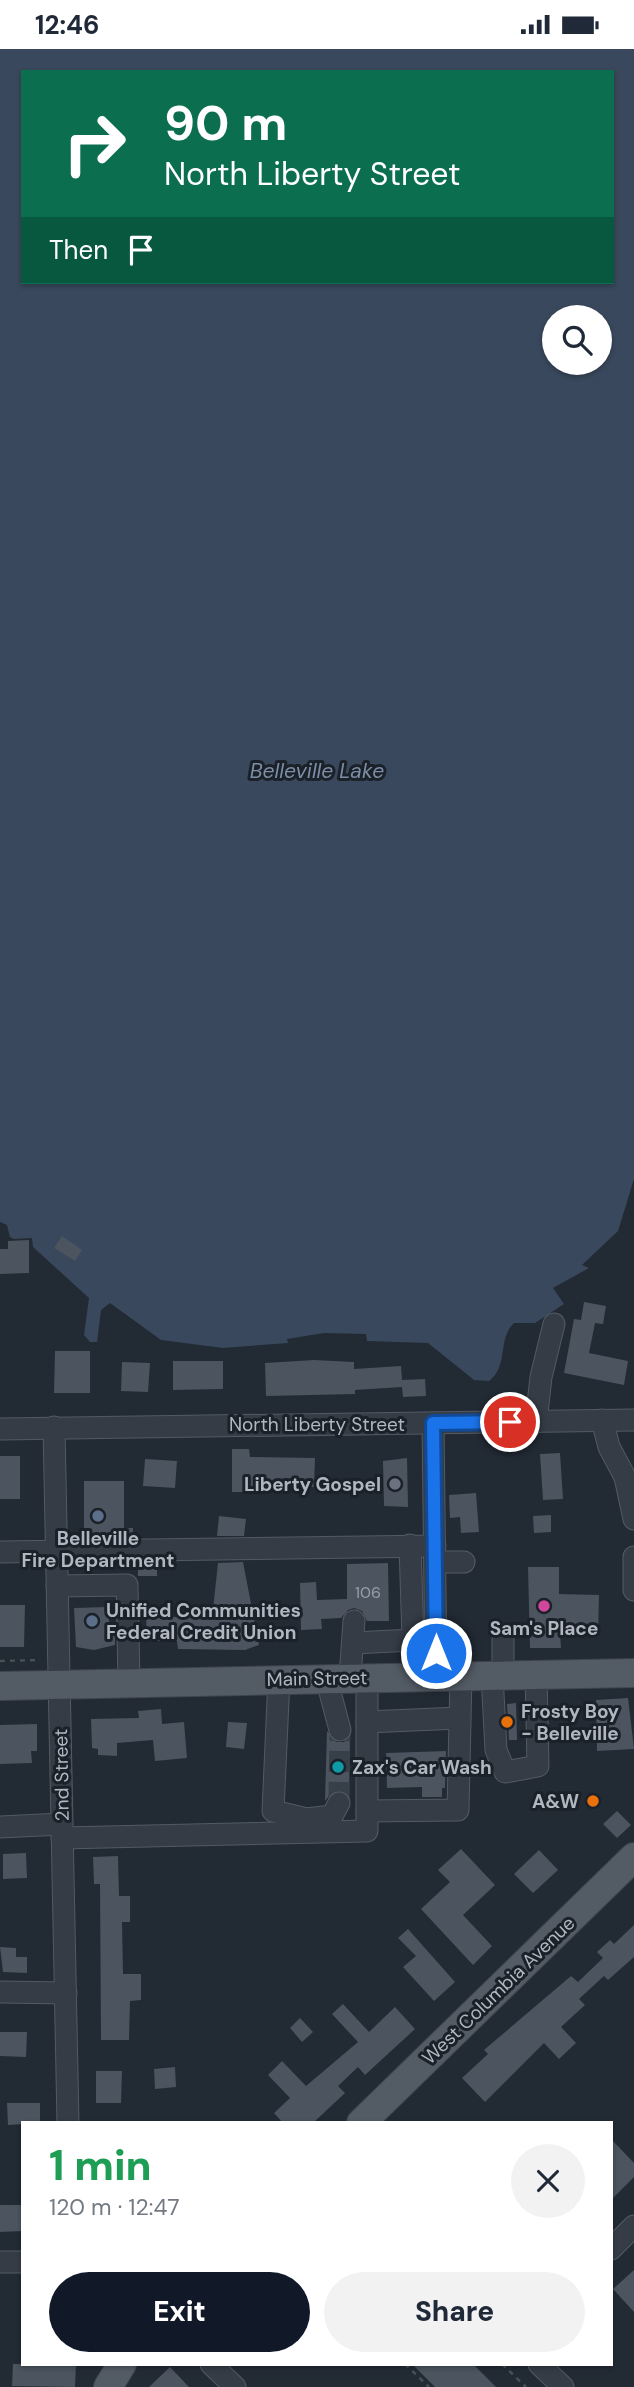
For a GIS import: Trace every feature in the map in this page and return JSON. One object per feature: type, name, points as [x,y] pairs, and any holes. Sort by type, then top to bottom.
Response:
[{"type":"main road","name":"Main Street","points":[[0,1686],[279,1678],[634,1673]]},
{"type":"main road","name":"West Columbia Avenue","points":[[363,2121],[634,1857]]},
{"type":"main road","points":[[108,2387],[121,2366]]},
{"type":"street","points":[[536,1422],[541,1377],[554,1324]]},
{"type":"street","points":[[602,1420],[609,1447],[625,1477],[634,1519]]},
{"type":"street","name":"North Liberty Street","points":[[0,1429],[634,1420]]},
{"type":"street","points":[[367,1811],[458,1810],[458,1726],[449,1676],[435,1554],[433,1423]]},
{"type":"street","name":"2nd Street","points":[[54,1427],[68,2121]]},
{"type":"street","points":[[353,1643],[413,1640],[410,1545]]},
{"type":"street","points":[[0,1552],[410,1545],[464,1562]]},
{"type":"street","points":[[634,1557],[634,1590]]},
{"type":"street","points":[[57,1586],[127,1584],[129,1682]]},
{"type":"street","points":[[340,1730],[354,1621]]},
{"type":"street","points":[[503,1639],[497,1675],[496,1750],[505,1772],[537,1766],[536,1674]]},
{"type":"street","points":[[0,1827],[62,1831],[367,1831],[367,1723],[348,1677]]},
{"type":"street","points":[[279,1678],[273,1811],[288,1833]]},
{"type":"street","points":[[367,1723],[458,1726]]},
{"type":"street","points":[[273,1811],[307,1819],[332,1817],[339,1803]]},
{"type":"street","points":[[0,1992],[65,1993]]},
{"type":"street","points":[[613,2247],[634,2226]]},
{"type":"street","points":[[0,2262],[21,2262]]},
{"type":"street","points":[[213,2366],[235,2387]]},
{"type":"street","points":[[541,2366],[563,2387]]},
{"type":"path","points":[[0,1661],[43,1660]]},
{"type":"path","points":[[407,2366],[429,2387]]},
{"type":"path","points":[[504,2366],[526,2387]]},
{"type":"water","name":"Belleville Lake","points":[[0,49],[634,49],[634,1179],[618,1231],[582,1265],[589,1268],[553,1288],[564,1304],[535,1323],[514,1323],[506,1337],[499,1368],[489,1381],[474,1380],[428,1343],[367,1341],[366,1334],[324,1333],[287,1339],[288,1343],[223,1348],[161,1340],[110,1303],[101,1310],[97,1342],[90,1342],[84,1335],[89,1298],[33,1247],[32,1238],[10,1237],[7,1225],[0,1222]]},
{"type":"building","points":[[62,1236],[82,1250],[75,1261],[54,1248]]},
{"type":"building","points":[[29,1240],[29,1273],[0,1274],[0,1249],[8,1249],[8,1241]]},
{"type":"building","points":[[584,1302],[606,1306],[603,1324],[595,1323],[589,1353],[628,1361],[624,1385],[564,1373],[574,1319],[581,1320]]},
{"type":"building","points":[[55,1351],[90,1351],[90,1393],[54,1393]]},
{"type":"building","points":[[314,1360],[354,1362],[354,1369],[401,1366],[402,1380],[425,1379],[426,1396],[403,1397],[402,1387],[355,1390],[355,1394],[266,1396],[265,1363]]},
{"type":"building","points":[[173,1361],[223,1361],[223,1389],[173,1390]]},
{"type":"building","points":[[122,1362],[150,1363],[148,1392],[121,1391]]},
{"type":"building","points":[[232,1449],[249,1449],[250,1457],[315,1458],[314,1487],[250,1486],[250,1492],[232,1492]]},
{"type":"building","points":[[560,1453],[563,1499],[543,1500],[540,1454]]},
{"type":"building","points":[[0,1456],[20,1456],[20,1499],[0,1499]]},
{"type":"building","name":"Liberty Gospel","points":[[407,1458],[408,1507],[384,1506],[383,1461]]},
{"type":"building","points":[[145,1459],[177,1461],[175,1488],[143,1486]]},
{"type":"building","points":[[84,1481],[124,1481],[124,1528],[133,1528],[133,1537],[84,1538]]},
{"type":"building","points":[[476,1493],[479,1532],[461,1533],[460,1517],[450,1518],[449,1495]]},
{"type":"building","points":[[551,1515],[551,1532],[534,1533],[533,1516]]},
{"type":"building","points":[[219,1516],[246,1519],[244,1536],[217,1536]]},
{"type":"building","points":[[243,1562],[259,1645],[245,1650],[178,1649],[177,1641],[147,1641],[146,1617],[177,1617],[177,1613],[213,1609],[218,1563]]},
{"type":"building","points":[[138,1563],[157,1563],[157,1576],[138,1576]]},
{"type":"building","points":[[388,1563],[389,1621],[367,1621],[362,1611],[354,1608],[341,1618],[321,1619],[322,1629],[301,1630],[300,1583],[316,1582],[317,1600],[347,1599],[347,1564]]},
{"type":"building","name":"Sam's Place","points":[[528,1567],[559,1567],[559,1594],[599,1595],[598,1636],[560,1634],[561,1648],[530,1648]]},
{"type":"building","points":[[0,1605],[25,1605],[24,1647],[0,1647]]},
{"type":"building","name":"Unified Communities Federal Credit Union","points":[[108,1607],[110,1634],[115,1635],[115,1645],[94,1650],[76,1647],[74,1608]]},
{"type":"building","points":[[628,1698],[634,1749],[597,1751],[596,1700]]},
{"type":"building","points":[[516,1703],[517,1740],[509,1740],[507,1704]]},
{"type":"building","points":[[161,1709],[162,1724],[184,1722],[187,1758],[155,1761],[153,1740],[117,1743],[117,1756],[98,1755],[98,1749],[92,1748],[91,1719],[139,1718],[138,1711]]},
{"type":"building","points":[[228,1722],[247,1723],[244,1749],[226,1747]]},
{"type":"building","points":[[37,1724],[37,1751],[31,1751],[32,1763],[0,1764],[0,1725]]},
{"type":"building","name":"Zax's Car Wash","points":[[327,1731],[336,1742],[344,1742],[350,1737],[349,1795],[338,1790],[332,1792],[325,1801]]},
{"type":"building","points":[[446,1751],[445,1788],[442,1788],[442,1797],[422,1797],[422,1787],[387,1788],[386,1753]]},
{"type":"building","points":[[617,1811],[631,1825],[617,1838],[603,1824]]},
{"type":"building","points":[[461,1849],[495,1885],[463,1915],[492,1946],[473,1965],[421,1909],[450,1882],[438,1870]]},
{"type":"building","points":[[539,1850],[558,1870],[533,1893],[514,1874]]},
{"type":"building","points":[[26,1853],[27,1878],[3,1879],[3,1854]]},
{"type":"building","points":[[118,1856],[119,1896],[130,1896],[130,1922],[122,1922],[123,1974],[141,1974],[141,2000],[130,2001],[129,2040],[101,2040],[100,1884],[94,1884],[93,1857]]},
{"type":"building","points":[[634,1925],[634,1957],[608,1980],[604,1976],[579,1999],[585,2005],[561,2027],[576,2043],[559,2059],[544,2043],[485,2102],[462,2078],[488,2054],[484,2050],[571,1976],[578,1982],[603,1958],[597,1952],[610,1940],[614,1944]]},
{"type":"building","points":[[408,1929],[455,1982],[434,2001],[403,1967],[416,1956],[398,1938]]},
{"type":"building","points":[[0,1947],[16,1948],[16,1957],[27,1957],[27,1973],[3,1972]]},
{"type":"building","points":[[343,2004],[369,2032],[395,2007],[415,2029],[365,2075],[358,2067],[338,2086],[345,2093],[315,2121],[281,2121],[274,2113],[290,2098],[268,2075],[282,2061],[306,2086],[358,2042],[332,2014]]},
{"type":"building","points":[[300,2018],[313,2032],[302,2042],[290,2028]]},
{"type":"building","points":[[0,2032],[27,2032],[26,2057],[0,2056]]},
{"type":"building","points":[[175,2067],[176,2087],[155,2089],[154,2069]]},
{"type":"building","points":[[96,2071],[122,2071],[121,2103],[96,2103]]},
{"type":"building","points":[[7,2103],[40,2103],[40,2121],[21,2121],[21,2124],[8,2125]]},
{"type":"building","points":[[613,2141],[634,2163],[634,2177],[613,2198]]},
{"type":"building","points":[[0,2205],[21,2205],[21,2231],[0,2232]]},
{"type":"building","points":[[634,2270],[634,2312],[613,2289]]},
{"type":"building","points":[[13,2364],[76,2366],[75,2387],[12,2386]]},
{"type":"building","points":[[414,2366],[475,2366],[496,2387],[435,2387]]},
{"type":"building","points":[[170,2367],[189,2387],[149,2387]]},
{"type":"tunnel","points":[[339,1803],[340,1730]]},
{"type":"place","name":"Liberty Gospel","points":[[395,1484]]},
{"type":"place","name":"Belleville Fire Department","points":[[98,1516]]},
{"type":"place","name":"Sam's Place","points":[[544,1606]]},
{"type":"place","name":"Unified Communities Federal Credit Union","points":[[92,1621]]},
{"type":"place","name":"Frosty Boy - Belleville","points":[[507,1722]]},
{"type":"place","name":"Zax's Car Wash","points":[[338,1767]]},
{"type":"place","name":"A&W","points":[[593,1801]]},
{"type":"route","points":[[436,1653],[433,1423],[510,1422]]}]
